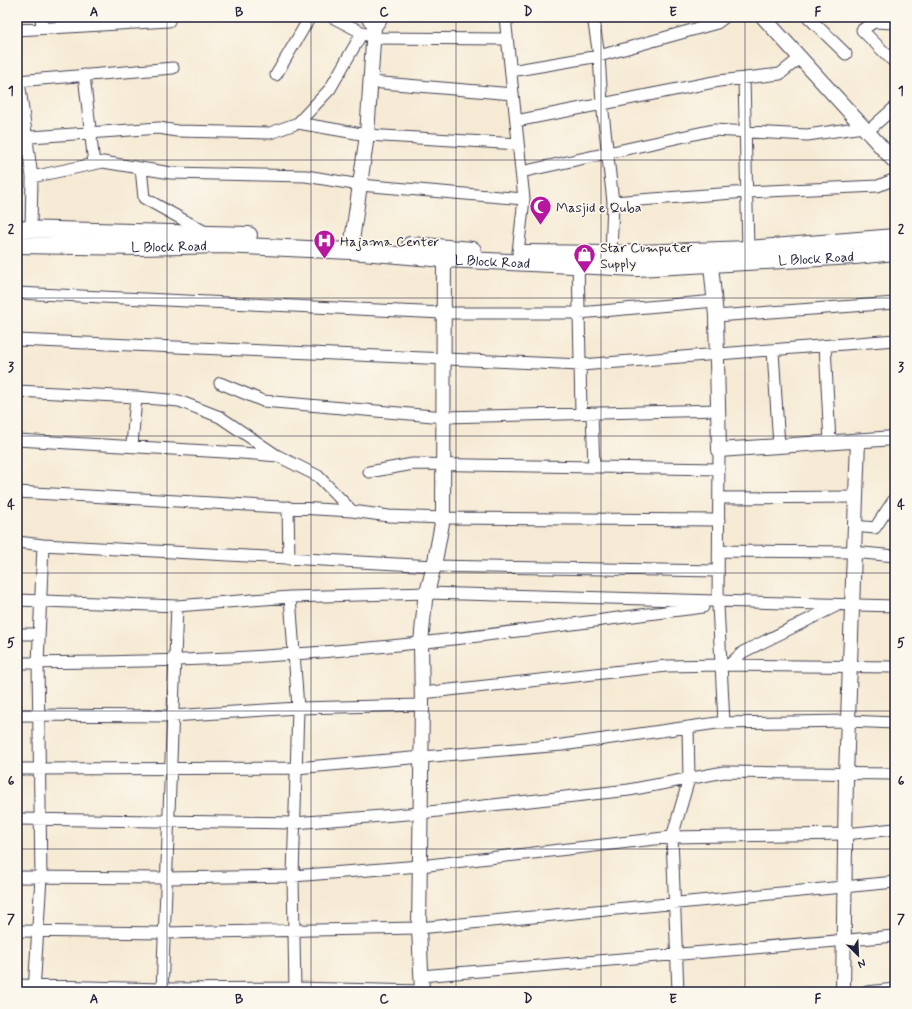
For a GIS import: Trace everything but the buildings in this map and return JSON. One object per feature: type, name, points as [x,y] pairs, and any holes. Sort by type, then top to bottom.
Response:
[{"type":"main road","name":"L Block Road","points":[[24,228],[207,233],[352,241],[444,253],[518,252],[637,268],[711,265],[895,252]]},
{"type":"main road","name":"L Block Road","points":[[17,244],[139,247],[222,245],[351,251],[444,253],[578,260],[611,254],[748,249],[895,236]]},
{"type":"street","points":[[41,17],[42,28]]},
{"type":"street","points":[[276,75],[310,17]]},
{"type":"street","points":[[332,17],[371,27],[507,39]]},
{"type":"street","points":[[518,17],[505,18],[524,198],[518,252]]},
{"type":"street","points":[[593,17],[599,56],[602,104],[613,202],[611,254]]},
{"type":"street","points":[[511,71],[599,56],[717,23],[725,17]]},
{"type":"street","points":[[763,17],[894,160]]},
{"type":"street","points":[[808,17],[846,54]]},
{"type":"street","points":[[895,23],[882,20],[874,22],[862,30],[895,63]]},
{"type":"street","points":[[17,30],[169,21]]},
{"type":"street","points":[[352,241],[367,135],[371,82],[371,27]]},
{"type":"street","points":[[21,138],[159,128],[177,131],[270,133],[298,123],[330,89],[371,27]]},
{"type":"street","points":[[516,121],[720,81],[780,74],[800,58]]},
{"type":"street","points":[[24,228],[32,177],[21,138],[18,81],[173,68]]},
{"type":"street","points":[[84,75],[94,164]]},
{"type":"street","points":[[744,78],[748,249]]},
{"type":"street","points":[[371,82],[513,94]]},
{"type":"street","points":[[521,172],[713,130],[807,135],[865,129],[895,107]]},
{"type":"street","points":[[298,123],[367,135],[518,144]]},
{"type":"street","points":[[32,177],[103,162],[171,173],[306,176],[360,185],[524,198]]},
{"type":"street","points":[[141,168],[144,198],[207,233]]},
{"type":"street","points":[[613,202],[747,192],[878,186],[895,179]]},
{"type":"street","points":[[17,985],[34,989],[162,991],[422,991],[419,928],[422,699],[421,643],[427,593],[434,566],[442,518],[444,417],[444,253]]},
{"type":"street","points":[[578,260],[581,365],[594,466]]},
{"type":"street","points":[[711,265],[716,316],[719,450],[718,603],[725,665],[724,723]]},
{"type":"street","points":[[17,293],[443,313],[579,313],[715,301]]},
{"type":"street","points":[[716,316],[895,303]]},
{"type":"street","points":[[17,340],[581,365],[895,340]]},
{"type":"street","points":[[825,346],[830,442]]},
{"type":"street","points":[[773,350],[780,446]]},
{"type":"street","points":[[220,383],[263,401],[444,417],[718,410]]},
{"type":"street","points":[[17,391],[136,397],[179,401],[213,415],[278,456],[318,476],[352,511]]},
{"type":"street","points":[[132,446],[136,397]]},
{"type":"street","points":[[719,450],[895,438]]},
{"type":"street","points":[[17,440],[278,456]]},
{"type":"street","points":[[843,992],[842,940],[850,667],[845,606],[853,552],[858,441]]},
{"type":"street","points":[[369,472],[412,464],[719,469]]},
{"type":"street","points":[[17,492],[352,511],[389,516],[442,518],[719,520]]},
{"type":"street","points":[[719,498],[855,497]]},
{"type":"street","points":[[854,526],[875,528],[895,498]]},
{"type":"street","points":[[288,507],[289,559]]},
{"type":"street","points":[[17,542],[43,545],[434,566],[718,571]]},
{"type":"street","points":[[34,989],[41,877],[38,663],[43,545]]},
{"type":"street","points":[[719,551],[853,552],[895,556]]},
{"type":"street","points":[[17,600],[177,606],[290,597],[427,593],[718,603],[895,606]]},
{"type":"street","points":[[290,597],[298,708],[293,876],[295,990]]},
{"type":"street","points":[[17,663],[175,660],[294,654],[421,643],[718,603]]},
{"type":"street","points":[[162,991],[177,606]]},
{"type":"street","points":[[725,665],[743,652],[845,606]]},
{"type":"street","points":[[17,634],[39,634]]},
{"type":"street","points":[[17,715],[172,716],[422,699],[667,666],[725,665],[895,667]]},
{"type":"street","points":[[17,769],[296,768],[562,745],[724,723],[848,721],[895,723]]},
{"type":"street","points":[[678,992],[672,837],[689,779],[688,727]]},
{"type":"street","points":[[17,819],[294,823],[420,813],[629,790],[724,772],[846,775],[895,774]]},
{"type":"street","points":[[17,877],[166,878],[293,876],[420,866],[672,837],[845,834],[895,829]]},
{"type":"street","points":[[17,931],[164,933],[294,932],[419,928],[895,882]]},
{"type":"street","points":[[422,976],[895,936]]},
{"type":"street","points":[[866,992],[895,989]]},
{"type":"place","name":"Masjid e Quba","points":[[540,226]]},
{"type":"place","name":"Hajama Center","points":[[324,260]]},
{"type":"place","name":"Star Cumputer Supply","points":[[585,274]]}]
